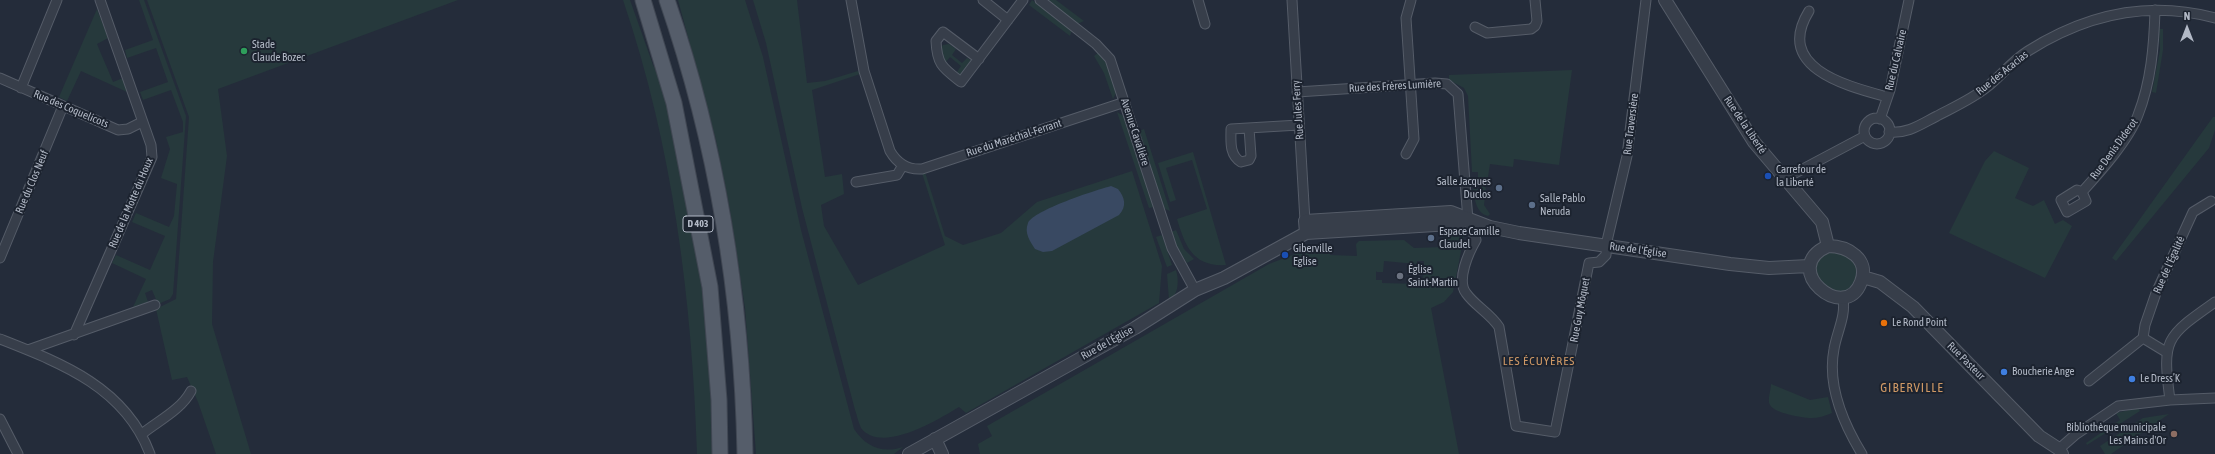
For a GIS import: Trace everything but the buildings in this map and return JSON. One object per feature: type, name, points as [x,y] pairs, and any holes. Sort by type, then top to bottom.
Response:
[{"type":"main road","name":"D 403","points":[[643,0],[674,104],[710,287],[719,400],[720,454]]},
{"type":"main road","name":"D 403","points":[[667,0],[704,127],[722,212],[740,359],[745,454]]},
{"type":"street","points":[[21,88],[57,0]]},
{"type":"street","name":"Rue de la Motte du Houx","points":[[74,335],[152,157],[151,145],[100,0]]},
{"type":"street","points":[[851,0],[864,71],[890,150],[894,159],[903,165],[897,175],[856,182]]},
{"type":"street","points":[[983,0],[1008,20]]},
{"type":"street","points":[[979,59],[943,32],[936,41],[937,55],[940,65],[961,82],[979,59],[1023,0]]},
{"type":"street","name":"Avenue Cavalière","points":[[1040,0],[1096,44],[1110,59],[1172,248],[1195,290]]},
{"type":"street","points":[[1198,0],[1205,24]]},
{"type":"street","name":"Rue Jules Ferry","points":[[1292,0],[1296,92],[1305,221]]},
{"type":"street","points":[[1406,154],[1414,139],[1406,18],[1411,0]]},
{"type":"street","points":[[1475,27],[1487,32],[1531,29],[1536,26],[1537,21],[1535,0]]},
{"type":"street","name":"Rue Traversière","points":[[1607,246],[1627,156],[1646,0]]},
{"type":"street","name":"Rue de la Liberté","points":[[1665,0],[1754,142],[1822,222],[1828,246]]},
{"type":"street","name":"Rue du Calvaire","points":[[1880,119],[1890,90],[1909,0]]},
{"type":"street","name":"Rue des Acacias","points":[[1890,132],[1908,132],[1960,105],[1988,86],[2005,68],[2027,52],[2070,29],[2095,18],[2120,12],[2155,10],[2187,12],[2215,18]]},
{"type":"street","name":"Rue Denis Diderot","points":[[2082,192],[2121,144],[2138,116],[2152,64],[2155,10]]},
{"type":"street","points":[[1809,11],[1802,21],[1800,43],[1808,60],[1815,68],[1827,77],[1843,85],[1887,97]]},
{"type":"street","name":"Rue des Coquelicots","points":[[0,78],[118,130],[128,128],[142,122]]},
{"type":"street","name":"Rue des Frères Lumière","points":[[1296,92],[1410,84],[1447,84],[1458,94],[1468,220]]},
{"type":"street","name":"Rue du Maréchal-Ferrant","points":[[903,165],[915,169],[922,169],[1125,102]]},
{"type":"street","name":"Rue du Clos Neuf","points":[[0,258],[63,106]]},
{"type":"street","points":[[1880,119],[1886,122],[1890,132],[1884,141],[1878,144],[1870,142],[1865,136],[1864,128],[1868,121],[1880,119]]},
{"type":"street","points":[[1249,128],[1299,125]]},
{"type":"street","points":[[1784,179],[1865,136]]},
{"type":"street","name":"Rue de l'Égalité","points":[[2143,338],[2145,325],[2156,293],[2193,212],[2211,201]]},
{"type":"street","name":"Rue de l'Église","points":[[1305,221],[1451,212],[1468,220],[1490,227],[1607,246],[1730,264],[1769,268],[1810,266]]},
{"type":"street","name":"Rue de l'Église","points":[[909,454],[1135,328],[1195,290],[1224,278],[1306,233],[1451,224],[1468,220]]},
{"type":"street","name":"Rue Guy Môquet","points":[[1468,220],[1476,240],[1470,249],[1463,287],[1465,293],[1494,318],[1499,327],[1516,426],[1555,432],[1589,263],[1599,262],[1606,255],[1607,246]]},
{"type":"street","points":[[1305,221],[1306,233]]},
{"type":"street","points":[[1828,246],[1842,246],[1855,254],[1862,268],[1863,277],[1856,290],[1842,298],[1834,297],[1820,288],[1811,276],[1810,266],[1817,253],[1828,246]]},
{"type":"street","name":"Rue Pasteur","points":[[1863,277],[1880,282],[1913,307],[2039,436],[2060,452]]},
{"type":"street","points":[[1842,298],[1843,319],[1833,354],[1835,394],[1841,414],[1862,454]]},
{"type":"street","points":[[2170,400],[2166,352],[2174,333],[2215,302]]},
{"type":"street","points":[[28,350],[74,335],[155,305]]},
{"type":"street","points":[[2089,381],[2143,338],[2166,352]]},
{"type":"street","points":[[0,339],[63,365],[93,382],[117,402],[142,434],[150,454]]},
{"type":"street","points":[[142,434],[179,407],[187,399],[191,391]]},
{"type":"street","points":[[2060,452],[2075,435],[2118,406],[2170,400],[2215,398]]},
{"type":"street","points":[[0,419],[18,454]]},
{"type":"street","points":[[935,439],[942,454]]},
{"type":"shaded area","points":[[139,0],[144,0],[186,116],[173,294],[170,299],[158,304],[152,290],[145,293],[148,302],[133,307],[146,279],[112,263],[116,255],[150,270],[165,236],[132,222],[136,213],[169,227],[174,216],[177,184],[161,178],[170,149],[166,137],[183,132],[183,122],[171,90],[143,100],[140,92],[168,82],[156,48],[127,58],[125,50],[153,40]]},
{"type":"shaded area","points":[[147,0],[458,0],[218,89],[227,156],[213,262],[212,324],[251,454],[216,454],[198,402],[187,377],[172,380],[156,309],[176,299],[189,117]]},
{"type":"shaded area","points":[[623,0],[630,0],[653,65],[661,80],[673,123],[702,285],[713,384],[715,454],[697,454],[685,281],[677,224],[655,111]]},
{"type":"shaded area","points":[[678,0],[745,0],[763,57],[801,230],[854,429],[863,440],[875,447],[888,450],[903,447],[894,454],[756,454],[745,308],[730,210],[716,140]]},
{"type":"shaded area","points":[[753,0],[797,0],[807,83],[825,81],[858,71],[860,74],[812,90],[825,177],[842,174],[844,194],[821,205],[824,226],[858,285],[945,245],[922,173],[925,172],[945,236],[963,245],[1001,233],[1037,202],[1132,171],[1162,266],[1159,303],[966,413],[959,407],[923,427],[909,432],[882,438],[870,435],[861,428],[855,410],[802,208],[766,43]]},
{"type":"shaded area","points":[[1032,0],[1072,30],[1070,36],[1029,5]]},
{"type":"shaded area","points":[[1046,0],[1056,0],[1084,21],[1077,24]]},
{"type":"shaded area","points":[[97,9],[108,38],[97,44],[113,82],[123,78],[127,92],[81,71],[67,101],[59,97]]},
{"type":"shaded area","points":[[2159,29],[2163,29],[2163,50],[2156,93],[2152,92],[2160,50]]},
{"type":"shaded area","points":[[949,44],[956,49],[952,55],[962,63],[967,58],[971,60],[960,75],[957,72],[961,66],[950,57],[945,63],[941,48],[943,45]]},
{"type":"shaded area","points":[[1098,53],[1107,64],[1117,91],[1113,99],[1104,73],[1094,56]]},
{"type":"shaded area","points":[[1572,70],[1559,165],[1514,159],[1513,167],[1490,164],[1488,177],[1478,179],[1478,172],[1472,172],[1468,96],[1464,88],[1449,80],[1449,75]]},
{"type":"shaded area","points":[[1117,112],[1125,117],[1154,207],[1149,208]]},
{"type":"shaded area","points":[[2213,117],[2215,117],[2215,130],[2209,148],[2116,261],[2112,258]]},
{"type":"shaded area","points":[[1144,129],[1170,211],[1163,208],[1139,131]]},
{"type":"shaded area","points":[[1994,151],[2029,168],[2015,198],[2033,206],[2044,200],[2055,224],[2063,220],[2072,226],[2045,278],[1949,233],[1985,161]]},
{"type":"shaded area","points":[[1193,152],[1226,265],[1215,265],[1198,258],[1187,246],[1180,229],[1177,219],[1207,209],[1192,160],[1166,168],[1176,200],[1170,202],[1158,163]]},
{"type":"shaded area","points":[[1481,184],[1486,188],[1484,205],[1490,214],[1488,216],[1481,212],[1474,197],[1473,189],[1481,189]]},
{"type":"shaded area","points":[[1176,230],[1184,249],[1194,259],[1187,263],[1176,246],[1171,232]]},
{"type":"shaded area","points":[[1162,235],[1172,265],[1167,267],[1156,237]]},
{"type":"shaded area","points":[[1444,236],[1464,236],[1453,292],[1444,302],[1431,308],[1459,454],[980,454],[978,444],[992,436],[987,426],[1269,264],[1300,252],[1329,246],[1330,255],[1357,256],[1356,244],[1359,241],[1404,240],[1414,248],[1444,247]],"holes":[[[1384,261],[1417,264],[1417,261],[1424,261],[1423,282],[1417,282],[1417,284],[1382,283],[1382,280],[1376,280],[1376,271],[1383,272]]]},
{"type":"shaded area","points":[[1829,252],[1839,252],[1845,254],[1855,263],[1856,277],[1852,285],[1845,291],[1837,291],[1829,288],[1817,275],[1816,267],[1819,259]]},
{"type":"shaded area","points":[[1176,270],[1178,278],[1177,287],[1175,295],[1169,300],[1167,274]]},
{"type":"shaded area","points":[[1771,384],[1810,400],[1828,397],[1832,413],[1822,417],[1811,418],[1782,413],[1773,408],[1769,403]]},
{"type":"shaded area","points":[[2138,408],[2140,411],[2087,445],[2086,443],[2120,420],[2116,413]]},
{"type":"shaded area","points":[[2169,414],[2111,454],[2105,454],[2100,446],[2143,418]]},
{"type":"water","points":[[1111,186],[1118,189],[1124,199],[1122,212],[1119,215],[1052,251],[1043,252],[1035,249],[1028,237],[1027,230],[1028,223],[1033,218],[1041,212],[1066,201]]},
{"type":"place","name":"Stade Claude Bozec","points":[[244,51]]},
{"type":"place","name":"Carrefour de la Liberté","points":[[1768,176]]},
{"type":"place","name":"Salle Jacques Duclos","points":[[1499,188]]},
{"type":"place","name":"Salle Pablo Neruda","points":[[1532,205]]},
{"type":"place","name":"Espace Camille Claudel","points":[[1431,238]]},
{"type":"place","name":"Giberville Eglise","points":[[1285,255]]},
{"type":"place","name":"Église Saint-Martin","points":[[1400,276]]},
{"type":"place","name":"Le Rond Point","points":[[1884,323]]},
{"type":"place","name":"Boucherie Ange","points":[[2004,372]]},
{"type":"place","name":"Le Dress’K","points":[[2132,379]]},
{"type":"place","name":"Bibliothèque municipale Les Mains d'Or","points":[[2174,434]]},
{"type":"district","name":"LES ÉCUYÈRES","points":[[1539,361]]},
{"type":"district","name":"GIBERVILLE","points":[[1912,388]]}]
